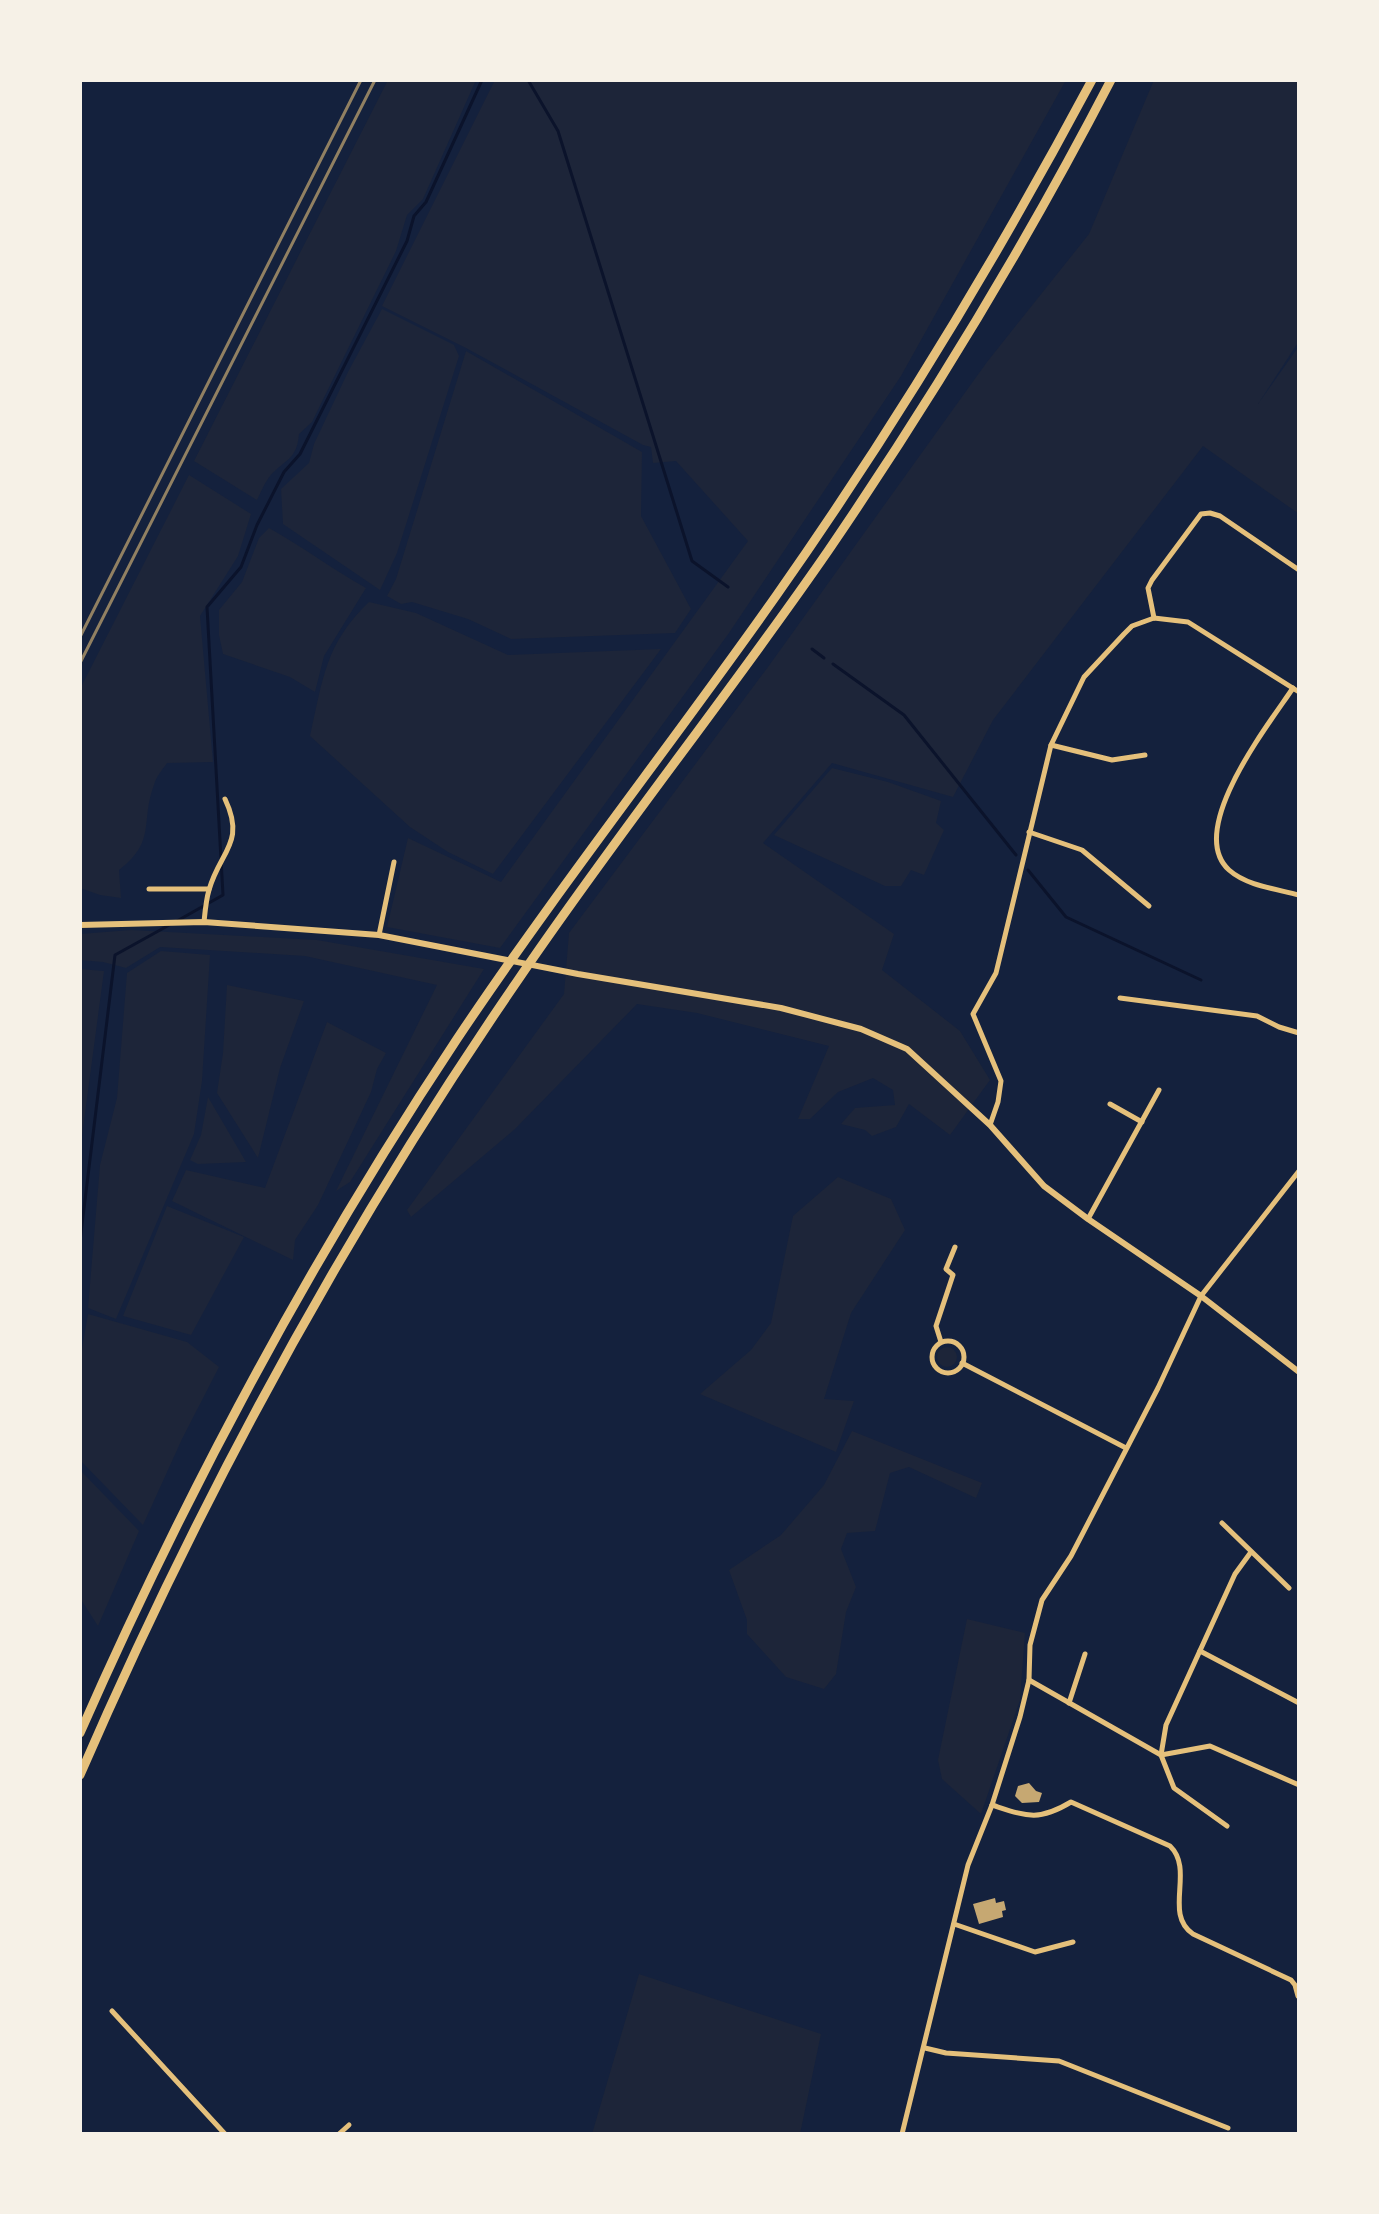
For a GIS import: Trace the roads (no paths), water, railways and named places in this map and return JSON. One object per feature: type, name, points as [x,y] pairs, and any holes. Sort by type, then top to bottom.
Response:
[{"type":"highway","points":[[80,1733],[210,1460],[288,1316],[370,1175],[541,916],[774,599],[849,490],[991,263],[1092,80]]},
{"type":"highway","points":[[80,1775],[217,1482],[289,1348],[378,1196],[453,1077],[560,918],[752,659],[866,494],[1000,279],[1111,80]]},
{"type":"street","points":[[1154,618],[1148,588],[1201,514],[1220,516],[1299,570]]},
{"type":"street","points":[[990,1125],[1001,1081],[973,1014],[996,973],[1051,745],[1088,673],[1132,626],[1154,618],[1179,619],[1196,625],[1296,690],[1250,753],[1222,810],[1216,835],[1219,854],[1229,870],[1246,880],[1299,895]]},
{"type":"street","points":[[1051,745],[1112,760],[1145,755]]},
{"type":"street","points":[[204,922],[209,889],[233,836],[234,817],[225,799]]},
{"type":"street","points":[[1029,832],[1082,850],[1149,906]]},
{"type":"street","points":[[379,935],[394,862]]},
{"type":"street","points":[[149,889],[209,889]]},
{"type":"street","points":[[80,925],[204,922],[379,935],[578,974],[781,1008],[861,1029],[907,1049],[990,1125],[1044,1186],[1201,1296],[1299,1372]]},
{"type":"street","points":[[1120,998],[1257,1016],[1299,1033]]},
{"type":"street","points":[[1088,1219],[1159,1090]]},
{"type":"street","points":[[1110,1104],[1142,1122]]},
{"type":"street","points":[[902,2134],[968,1865],[992,1805],[1029,1680],[1030,1645],[1042,1600],[1071,1556],[1158,1388],[1201,1296],[1299,1171]]},
{"type":"street","points":[[941,1342],[936,1326],[953,1275],[946,1269],[955,1247]]},
{"type":"street","points":[[952,1341],[960,1347],[964,1356],[962,1363],[952,1372],[937,1369],[932,1354],[941,1342],[952,1341]]},
{"type":"street","points":[[962,1363],[1126,1448]]},
{"type":"street","points":[[1222,1523],[1289,1588]]},
{"type":"street","points":[[1227,1826],[1174,1788],[1161,1755],[1166,1725],[1235,1574],[1251,1552]]},
{"type":"street","points":[[1200,1651],[1299,1703]]},
{"type":"street","points":[[1069,1703],[1085,1654]]},
{"type":"street","points":[[1029,1680],[1161,1755],[1210,1746],[1299,1785]]},
{"type":"street","points":[[992,1805],[1030,1817],[1051,1814],[1071,1802],[1170,1846],[1180,1860],[1179,1917],[1183,1926],[1193,1934],[1297,1983],[1298,1996]]},
{"type":"street","points":[[954,1924],[1035,1952],[1073,1942]]},
{"type":"street","points":[[112,2011],[225,2134]]},
{"type":"street","points":[[925,2048],[946,2053],[1059,2061],[1228,2128]]},
{"type":"street","points":[[339,2134],[349,2125]]},
{"type":"waterway","points":[[177,921],[223,895],[207,607],[241,567],[257,525],[284,472],[300,454],[407,241],[414,216],[426,202],[482,80]]},
{"type":"waterway","points":[[528,80],[558,131],[692,561],[728,587]]},
{"type":"waterway","points":[[812,649],[824,658]]},
{"type":"waterway","points":[[833,664],[904,715],[1016,855]]},
{"type":"waterway","points":[[1028,870],[1066,917],[1201,980]]},
{"type":"waterway","points":[[80,1241],[115,955],[171,924]]},
{"type":"railway","points":[[80,637],[361,80]]},
{"type":"railway","points":[[80,663],[375,80]]}]
